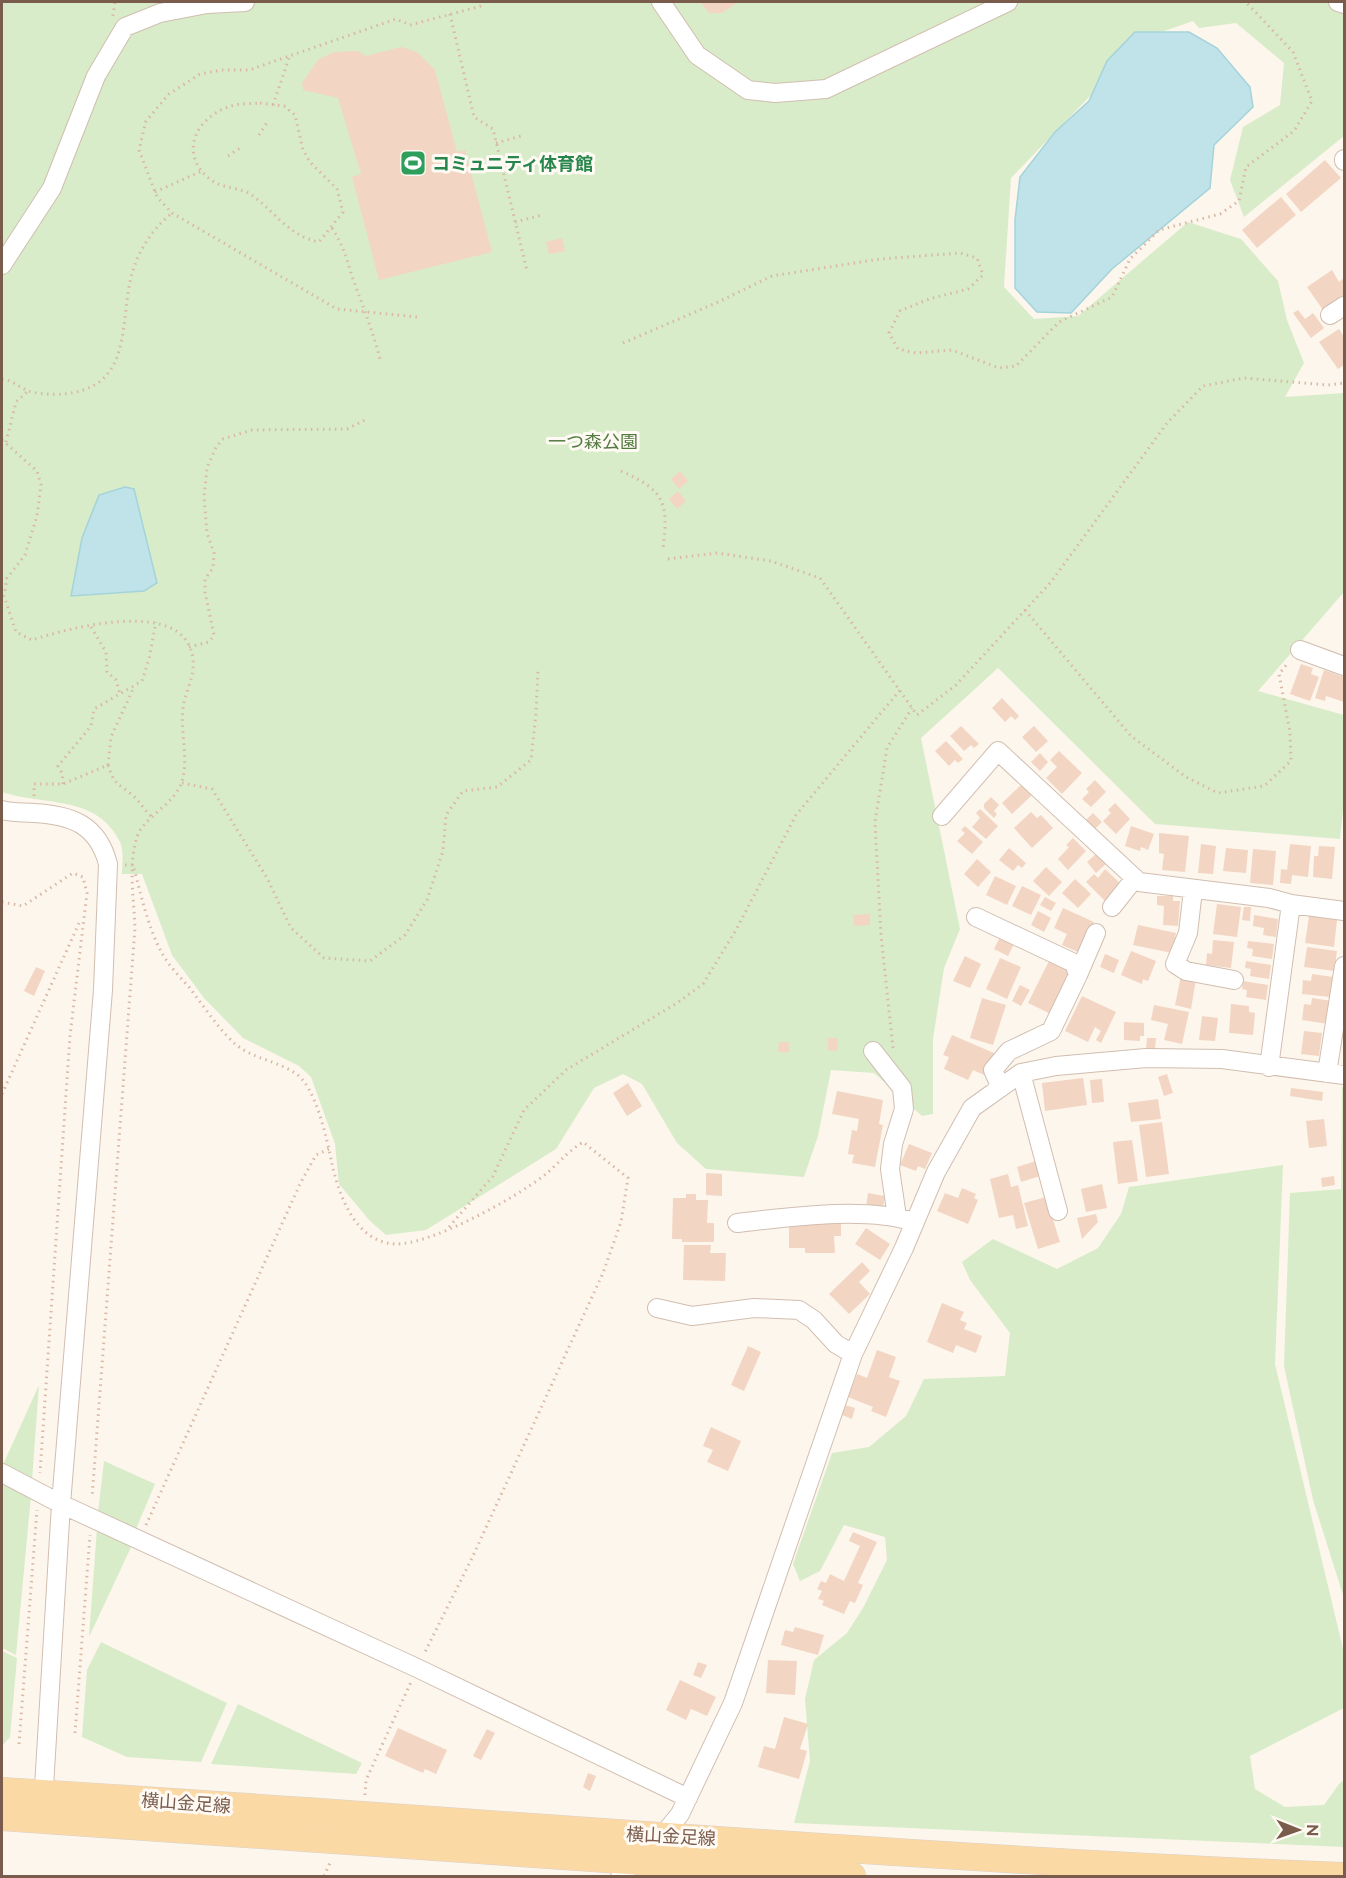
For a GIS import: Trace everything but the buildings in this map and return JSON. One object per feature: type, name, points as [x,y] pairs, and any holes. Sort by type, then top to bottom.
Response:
[{"type":"main road","name":"横山金足線","points":[[2,1791],[42,1806],[628,1869],[852,1876]]},
{"type":"main road","name":"横山金足線","points":[[2,1817],[42,1806],[363,1815],[1176,1870],[1341,1876]]},
{"type":"street","points":[[2,265],[52,188],[96,76],[125,27],[160,13],[207,4],[245,2]]},
{"type":"street","points":[[661,2],[697,55],[748,90],[775,93],[826,89],[1008,2]]},
{"type":"street","points":[[1338,2],[1344,4]]},
{"type":"street","points":[[1300,650],[1344,666]]},
{"type":"street","points":[[942,816],[998,751],[1139,882],[1269,898],[1291,904],[1344,911]]},
{"type":"street","points":[[2,810],[70,817],[88,829],[103,846],[108,864],[103,990],[61,1504],[42,1806]]},
{"type":"street","points":[[1112,906],[1135,878]]},
{"type":"street","points":[[1193,890],[1188,933],[1175,964],[1186,971],[1234,980]]},
{"type":"street","points":[[1269,1067],[1291,904]]},
{"type":"street","points":[[976,917],[1074,963],[1078,975]]},
{"type":"street","points":[[1000,1086],[993,1070],[1009,1051],[1051,1031],[1096,933]]},
{"type":"street","points":[[628,1869],[663,1835],[680,1814],[733,1703],[853,1354],[936,1172],[972,1108],[1021,1073],[1056,1066],[1146,1058],[1222,1059],[1269,1067],[1336,1074],[1344,966]]},
{"type":"street","points":[[873,1051],[902,1088],[904,1109],[893,1144],[890,1169],[897,1217]]},
{"type":"street","points":[[1021,1073],[1058,1211]]},
{"type":"street","points":[[737,1222],[814,1215],[897,1217],[915,1222]]},
{"type":"street","points":[[657,1308],[692,1316],[754,1308],[799,1310],[814,1320],[836,1344],[853,1354]]},
{"type":"street","points":[[2,1473],[61,1504],[417,1668],[688,1798]]},
{"type":"path","points":[[623,343],[772,276],[880,259],[960,253],[977,258],[983,275],[969,289],[929,299],[900,311],[889,333],[898,349],[916,353],[952,350],[999,368],[1016,366],[1059,322],[1112,297],[1130,259],[1159,230],[1220,214],[1239,201],[1246,167],[1294,131],[1312,101],[1293,52],[1246,2]]},
{"type":"path","points":[[417,317],[337,309],[172,213],[155,192],[139,150],[146,121],[169,94],[200,74],[221,70],[249,70],[289,58],[396,18],[410,25],[485,5]]},
{"type":"path","points":[[450,14],[474,117],[493,129],[526,271]]},
{"type":"path","points":[[273,105],[289,58]]},
{"type":"path","points":[[230,106],[284,106],[295,115],[303,150],[310,162],[337,189],[343,212],[319,242],[305,239],[284,226],[251,194],[211,180],[202,171],[195,163],[193,144],[205,119],[230,106]]},
{"type":"path","points":[[259,135],[268,121]]},
{"type":"path","points":[[496,143],[521,136]]},
{"type":"path","points":[[228,156],[240,148]]},
{"type":"path","points":[[155,192],[202,171]]},
{"type":"path","points":[[2,379],[28,391],[62,394],[93,388],[104,378],[119,358],[130,281],[140,252],[157,225],[172,213]]},
{"type":"path","points":[[515,222],[542,215]]},
{"type":"path","points":[[332,227],[346,250],[381,363]]},
{"type":"path","points":[[668,559],[717,553],[771,561],[820,578],[917,716],[956,684],[1052,582],[1167,423],[1203,386],[1244,378],[1328,385],[1344,383]]},
{"type":"path","points":[[28,391],[16,402],[4,441],[37,471],[41,485],[37,516],[24,555],[7,578],[4,596],[9,619],[15,632],[32,640],[67,628],[130,621],[156,622],[186,640],[193,658],[193,672],[183,708],[182,783],[164,809],[152,816],[137,835],[133,865],[135,928],[75,1733]]},
{"type":"path","points":[[189,646],[209,642],[214,635],[205,592],[206,579],[213,568],[214,553],[207,533],[204,497],[207,468],[216,447],[223,439],[252,430],[347,429],[367,419]]},
{"type":"path","points":[[621,471],[644,481],[661,498],[667,518],[663,548]]},
{"type":"path","points":[[1025,610],[1131,736],[1186,777],[1218,794],[1264,786],[1291,761],[1290,732],[1279,674],[1300,650]]},
{"type":"path","points":[[63,784],[62,773],[58,766],[91,726],[94,709],[142,681],[156,622]]},
{"type":"path","points":[[91,626],[106,652],[107,672],[116,680],[120,694]]},
{"type":"path","points":[[182,783],[212,789],[267,878],[291,928],[324,958],[370,961],[405,935],[427,900],[443,851],[446,815],[463,791],[498,787],[531,760],[538,669]]},
{"type":"path","points":[[134,685],[111,737],[108,765],[112,780],[132,795],[152,816]]},
{"type":"path","points":[[445,1230],[493,1176],[524,1110],[566,1070],[677,1003],[704,984],[736,930],[796,815],[900,690]]},
{"type":"path","points":[[897,1082],[881,935],[875,822],[887,748],[912,708]]},
{"type":"path","points":[[34,795],[34,784],[63,784],[108,765]]},
{"type":"path","points":[[108,864],[133,865]]},
{"type":"path","points":[[133,865],[146,911],[163,955],[229,1038],[248,1055],[297,1073],[308,1088],[329,1149],[339,1194],[356,1223],[376,1238],[394,1244],[423,1239],[445,1230],[543,1176],[565,1153],[584,1142],[628,1178],[621,1222],[603,1273],[472,1558],[417,1668],[366,1780],[363,1815]]},
{"type":"path","points":[[2,902],[23,906],[73,873],[83,877],[87,893],[82,916],[63,1130],[39,1491],[19,1744]]},
{"type":"path","points":[[2,1094],[82,916]]},
{"type":"path","points":[[140,1539],[300,1184],[316,1155],[329,1149]]},
{"type":"path","points":[[324,1876],[342,1840]]},
{"type":"green space","name":"一つ森公園","points":[[2,2],[1338,2],[1344,4],[1344,136],[1244,217],[1230,180],[1243,127],[1280,105],[1284,63],[1236,23],[1199,28],[1193,21],[1147,37],[1011,178],[1004,287],[1034,319],[1078,316],[1188,222],[1241,239],[1278,281],[1287,320],[1304,363],[1285,397],[1344,393],[1344,592],[1258,691],[1344,715],[1344,800],[1340,839],[1155,824],[998,668],[921,738],[960,929],[944,968],[933,1039],[933,1114],[922,1116],[874,1073],[831,1070],[818,1136],[804,1177],[706,1169],[677,1143],[642,1084],[623,1074],[594,1088],[556,1149],[426,1230],[386,1235],[370,1221],[339,1184],[335,1144],[311,1077],[299,1066],[243,1038],[204,998],[172,955],[142,874],[122,874],[121,845],[110,827],[98,816],[68,804],[2,792]]},
{"type":"green space","points":[[1342,1087],[1344,1087],[1344,1598],[1313,1500],[1284,1366],[1290,1193],[1341,1189]]},
{"type":"green space","points":[[1283,1165],[1275,1364],[1344,1653],[1344,1708],[1250,1756],[1255,1789],[1285,1807],[1324,1805],[1344,1780],[1344,1847],[794,1823],[810,1761],[805,1699],[814,1660],[847,1633],[863,1608],[887,1560],[885,1537],[844,1525],[820,1571],[800,1581],[793,1564],[832,1453],[869,1447],[906,1416],[924,1379],[1005,1376],[1010,1333],[970,1280],[962,1262],[993,1239],[1057,1269],[1098,1248],[1121,1214],[1129,1187]]},
{"type":"green space","points":[[39,1385],[32,1481],[2,1467]]},
{"type":"green space","points":[[104,1461],[155,1484],[136,1529],[98,1512]]},
{"type":"green space","points":[[2,1482],[31,1496],[16,1655],[2,1648]]},
{"type":"green space","points":[[97,1528],[133,1543],[89,1637]]},
{"type":"green space","points":[[101,1642],[227,1703],[201,1762],[127,1757],[82,1737],[87,1670]]},
{"type":"green space","points":[[2,1651],[17,1658],[10,1737],[2,1746]]},
{"type":"green space","points":[[238,1704],[362,1763],[356,1774],[211,1764]]},
{"type":"water","points":[[1135,32],[1189,32],[1217,48],[1250,87],[1253,107],[1214,145],[1210,188],[1112,269],[1071,313],[1037,312],[1015,288],[1015,220],[1020,177],[1055,132],[1089,101],[1107,61]]},
{"type":"water","points":[[125,487],[134,489],[157,583],[144,591],[71,596],[82,538],[99,495]]},
{"type":"place","name":"コミュニティ体育館","points":[[413,163]]}]
